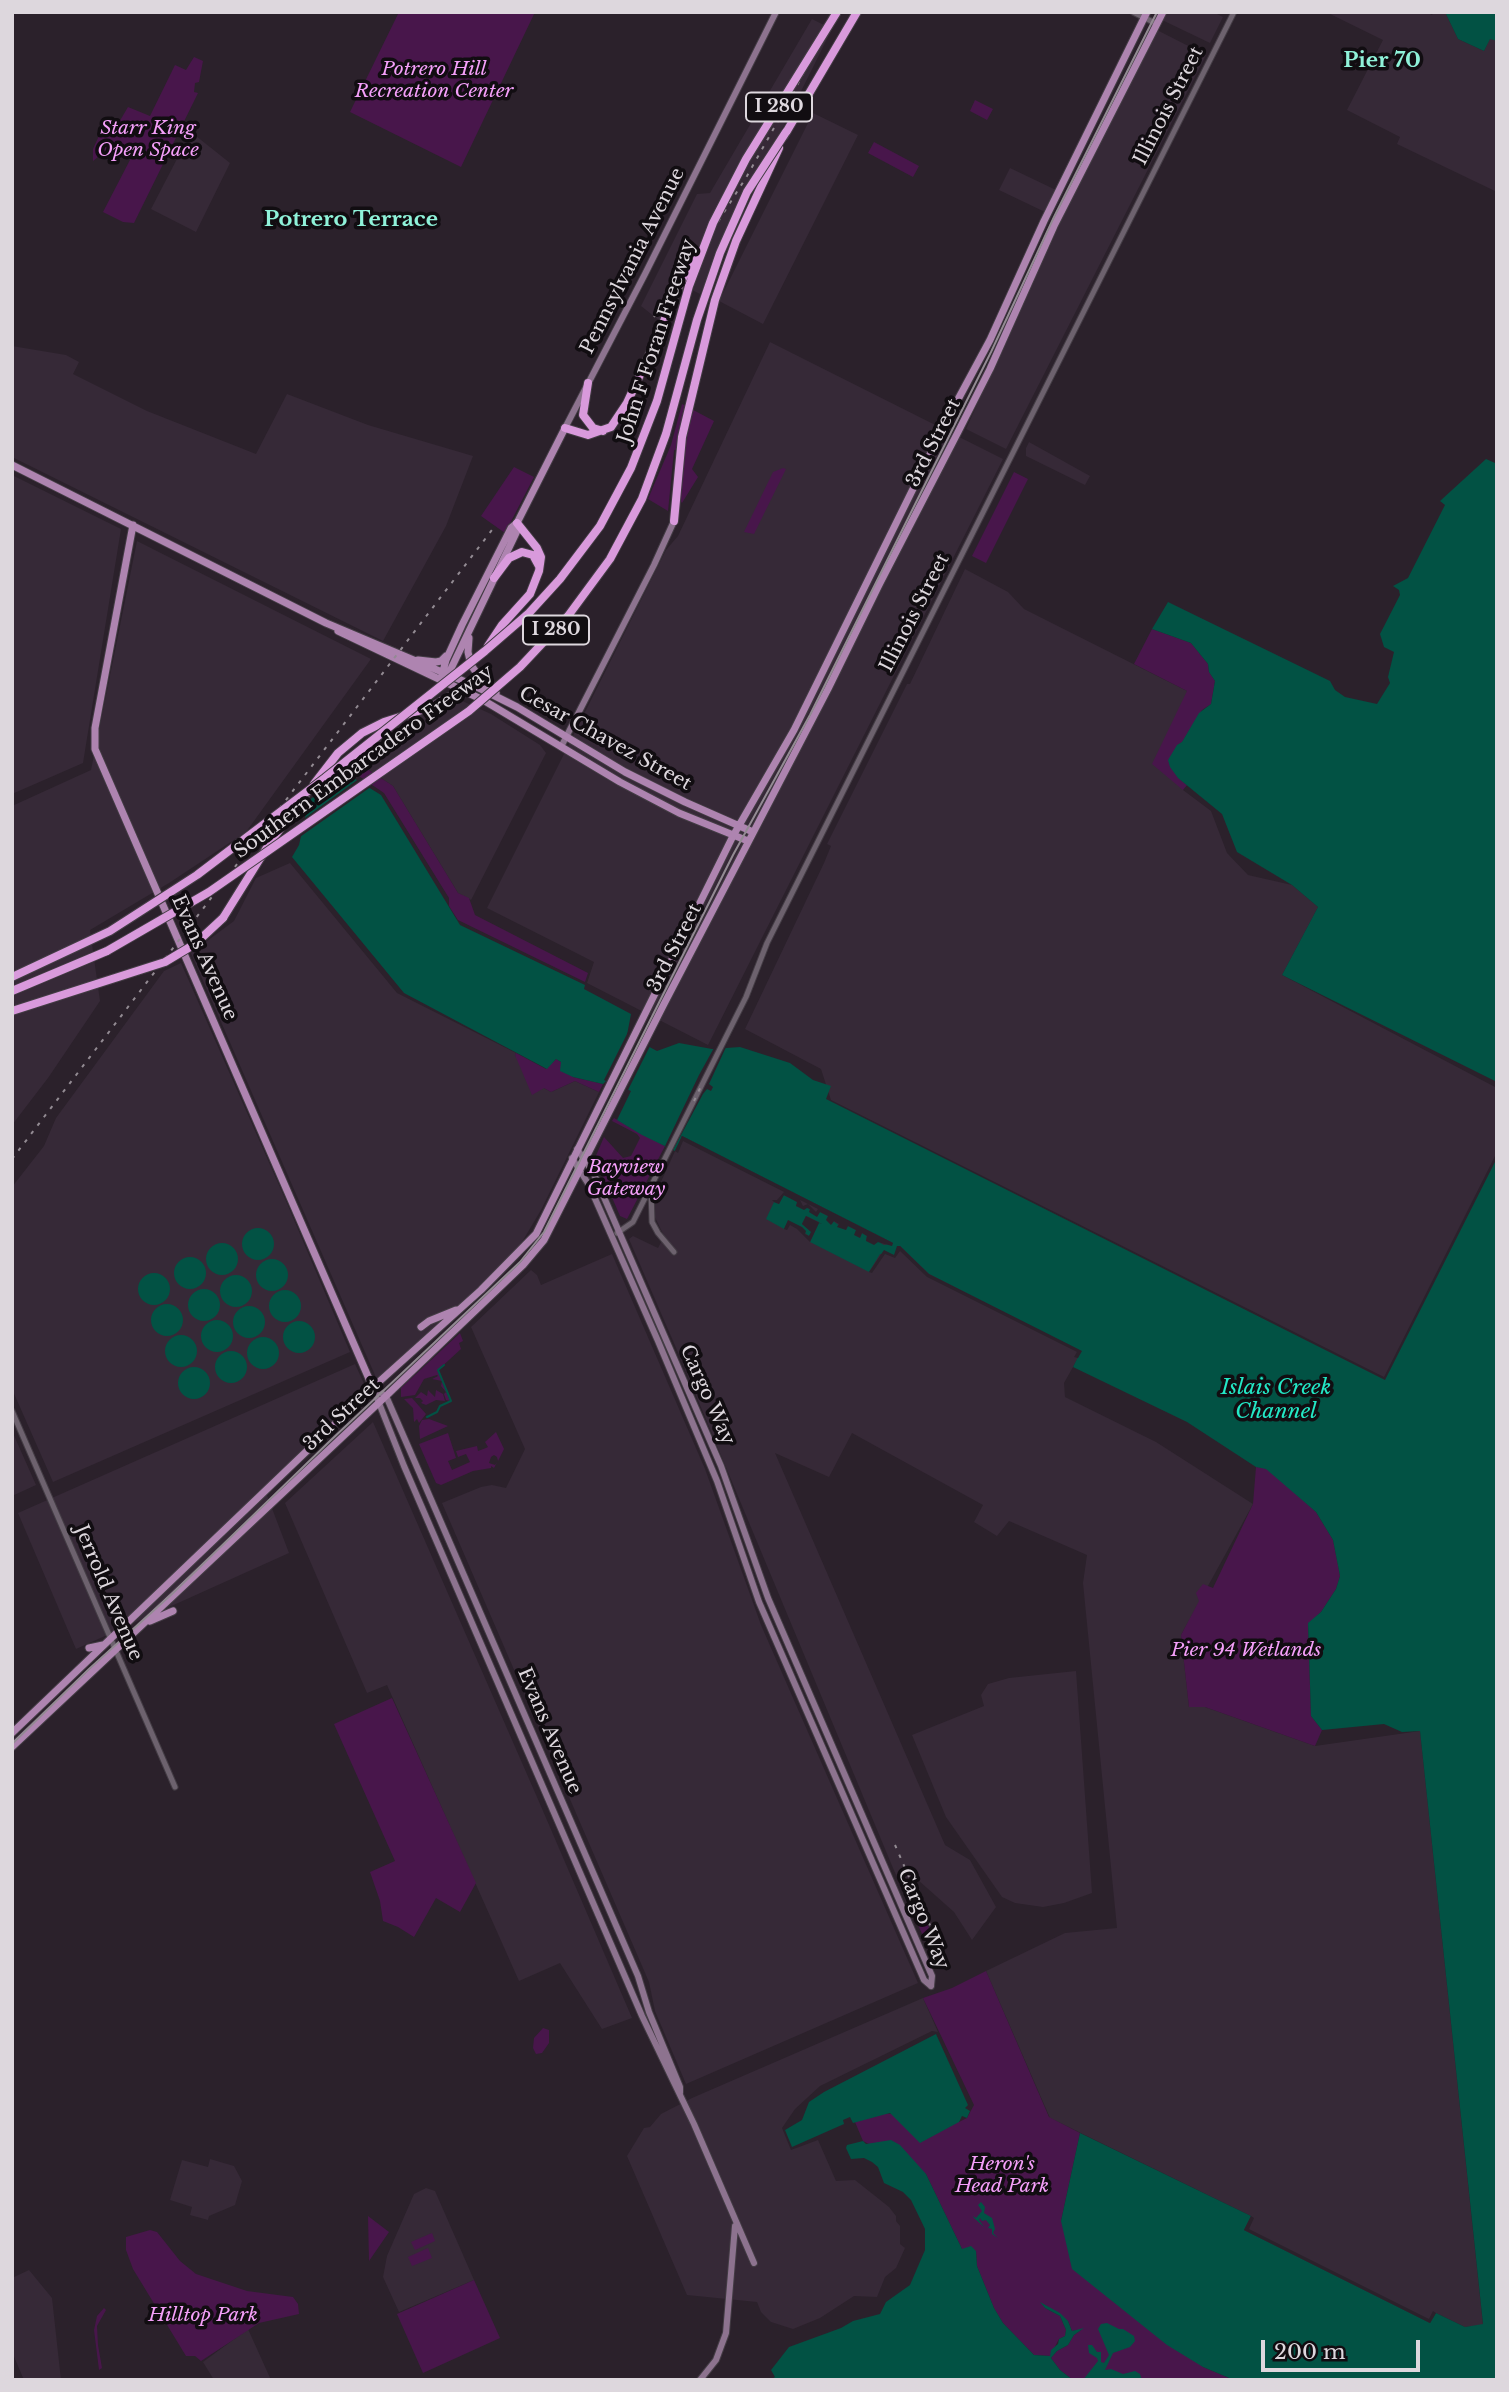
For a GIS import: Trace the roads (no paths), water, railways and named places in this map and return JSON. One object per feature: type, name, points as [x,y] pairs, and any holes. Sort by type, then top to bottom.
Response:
[{"type":"highway","name":"John F Foran Freeway","points":[[379,734],[529,613],[589,542],[620,491],[657,401],[689,286],[723,202],[746,159],[836,12]]},
{"type":"highway","name":"Southern Embarcadero Freeway","points":[[12,991],[107,951],[209,892],[469,711],[512,675],[553,634],[610,559],[642,499],[666,434],[697,320],[720,253],[747,192],[857,12]]},
{"type":"highway","points":[[674,521],[678,465],[685,423],[722,279],[736,241],[786,132]]},
{"type":"highway","points":[[565,428],[588,435],[603,431],[615,422],[643,372],[676,292],[723,202]]},
{"type":"highway","points":[[588,383],[583,415],[593,428],[603,431]]},
{"type":"highway","points":[[485,651],[502,625],[530,594],[540,569],[541,557],[537,548],[517,523]]},
{"type":"highway","points":[[494,578],[509,558],[522,552],[533,555],[540,569]]},
{"type":"highway","points":[[422,710],[435,696],[444,676]]},
{"type":"highway","points":[[12,1011],[165,962],[195,944],[223,918],[271,841],[338,753],[372,727],[466,691]]},
{"type":"highway","name":"Southern Embarcadero Freeway","points":[[12,978],[83,946],[159,901],[304,794],[379,734]]},
{"type":"main road","name":"Pennsylvania Avenue","points":[[444,676],[452,646],[511,528],[517,523],[645,274],[776,12]]},
{"type":"main road","name":"3rd Street","points":[[12,1747],[386,1396],[536,1251],[550,1232],[979,390],[1054,226],[1163,12]]},
{"type":"main road","name":"3rd Street","points":[[12,1733],[373,1388],[464,1307],[536,1234],[738,826],[794,730],[948,418],[995,329],[1044,221],[1145,15]]},
{"type":"main road","name":"Cesar Chavez Street","points":[[12,465],[326,622],[444,676],[561,747],[679,813],[748,841]]},
{"type":"main road","points":[[561,747],[674,521]]},
{"type":"main road","name":"Pennsylvania Avenue","points":[[444,676],[517,531],[517,523]]},
{"type":"main road","name":"Evans Avenue","points":[[133,526],[95,728],[95,749],[642,2016],[754,2263]]},
{"type":"main road","name":"Cesar Chavez Street","points":[[326,622],[348,638],[517,707],[625,772],[753,832]]},
{"type":"main road","points":[[472,624],[468,652],[471,665],[485,685],[517,707]]},
{"type":"main road","points":[[412,660],[441,661],[452,646]]},
{"type":"main road","name":"Cargo Way","points":[[572,1158],[582,1170],[717,1481],[759,1602],[924,1980],[931,1986],[932,1976],[768,1598],[721,1465],[623,1230],[586,1160],[576,1149]]},
{"type":"main road","points":[[421,1327],[464,1307]]},
{"type":"main road","points":[[373,1388],[386,1396]]},
{"type":"main road","name":"Evans Avenue","points":[[386,1396],[638,1976],[649,2012],[680,2087],[680,2095]]},
{"type":"main road","points":[[143,1624],[173,1611]]},
{"type":"main road","points":[[89,1648],[103,1645]]},
{"type":"main road","points":[[516,1721],[525,1717]]},
{"type":"main road","points":[[539,1775],[549,1771]]},
{"type":"main road","points":[[700,2380],[716,2360],[726,2333],[737,2232],[732,2214]]},
{"type":"street","points":[[1133,12],[1145,15],[1157,24]]},
{"type":"street","name":"Illinois Street","points":[[623,1230],[633,1222],[670,1149],[746,997],[767,943],[1234,12]]},
{"type":"street","points":[[651,1186],[652,1222],[674,1252]]},
{"type":"street","points":[[611,1236],[623,1230]]},
{"type":"street","name":"Jerrold Avenue","points":[[12,1411],[175,1787]]},
{"type":"water","points":[[1445,12],[1497,12],[1497,41],[1490,39],[1484,51],[1458,39]]},
{"type":"water","points":[[1486,459],[1495,463],[1497,460],[1497,1082],[1282,975],[1318,907],[1292,885],[1237,852],[1222,814],[1178,778],[1170,767],[1168,760],[1177,745],[1182,742],[1199,713],[1211,704],[1215,681],[1209,672],[1208,664],[1191,643],[1152,629],[1168,602],[1330,681],[1335,690],[1345,697],[1377,704],[1390,683],[1388,677],[1394,652],[1384,647],[1380,634],[1400,595],[1399,590],[1393,586],[1408,578],[1445,505],[1440,501]]},
{"type":"water","name":"Islais Creek Channel","points":[[347,774],[381,795],[460,925],[585,985],[584,989],[631,1014],[627,1035],[657,1051],[679,1043],[712,1049],[740,1047],[790,1063],[813,1080],[831,1086],[826,1099],[1385,1380],[1497,1158],[1497,2380],[1234,2380],[1203,2367],[1167,2345],[1072,2269],[1061,2221],[1080,2133],[1251,2216],[1244,2230],[1430,2323],[1436,2313],[1465,2327],[1483,2324],[1420,1731],[1402,1732],[1384,1724],[1322,1730],[1311,1716],[1308,1623],[1321,1612],[1336,1589],[1340,1576],[1333,1540],[1316,1512],[1266,1469],[1256,1467],[1187,1422],[1073,1367],[1081,1351],[929,1274],[900,1246],[895,1255],[880,1254],[869,1272],[810,1242],[819,1222],[806,1216],[802,1224],[812,1232],[809,1236],[788,1221],[784,1229],[766,1219],[774,1202],[779,1204],[783,1195],[798,1202],[796,1206],[807,1207],[817,1216],[820,1212],[828,1216],[832,1224],[833,1221],[840,1226],[848,1226],[856,1230],[860,1237],[862,1233],[867,1236],[866,1241],[877,1241],[884,1245],[893,1243],[682,1136],[675,1151],[642,1135],[617,1120],[631,1091],[606,1081],[603,1084],[573,1077],[560,1071],[561,1062],[556,1059],[547,1069],[404,993],[292,857],[299,845],[309,800]]},
{"type":"water","points":[[258,1228],[269,1233],[274,1244],[269,1255],[258,1260],[247,1255],[242,1244],[247,1233]]},
{"type":"water","points":[[222,1243],[233,1248],[238,1259],[233,1270],[222,1275],[211,1270],[206,1259],[211,1248]]},
{"type":"water","points":[[190,1257],[201,1262],[206,1273],[201,1284],[190,1289],[179,1284],[174,1273],[179,1262]]},
{"type":"water","points":[[272,1259],[283,1264],[288,1275],[283,1286],[272,1291],[261,1286],[256,1275],[261,1264]]},
{"type":"water","points":[[154,1273],[165,1278],[170,1289],[165,1300],[154,1305],[143,1300],[138,1289],[143,1278]]},
{"type":"water","points":[[236,1275],[247,1280],[252,1291],[247,1302],[236,1307],[225,1302],[220,1291],[225,1280]]},
{"type":"water","points":[[204,1289],[215,1294],[220,1305],[215,1316],[204,1321],[193,1316],[188,1305],[193,1294]]},
{"type":"water","points":[[285,1290],[296,1295],[301,1306],[296,1317],[285,1322],[274,1317],[269,1306],[274,1295]]},
{"type":"water","points":[[167,1304],[178,1309],[183,1320],[178,1331],[167,1336],[156,1331],[151,1320],[156,1309]]},
{"type":"water","points":[[249,1306],[260,1311],[265,1322],[260,1333],[249,1338],[238,1333],[233,1322],[238,1311]]},
{"type":"water","points":[[217,1320],[228,1325],[233,1336],[228,1347],[217,1352],[206,1347],[201,1336],[206,1325]]},
{"type":"water","points":[[299,1321],[310,1326],[315,1337],[310,1348],[299,1353],[288,1348],[283,1337],[288,1326]]},
{"type":"water","points":[[181,1335],[192,1340],[197,1351],[192,1362],[181,1367],[170,1362],[165,1351],[170,1340]]},
{"type":"water","points":[[263,1337],[274,1342],[279,1353],[274,1364],[263,1369],[252,1364],[247,1353],[252,1342]]},
{"type":"water","points":[[231,1351],[242,1356],[247,1367],[242,1378],[231,1383],[220,1378],[215,1367],[220,1356]]},
{"type":"water","points":[[194,1367],[205,1372],[210,1383],[205,1394],[194,1399],[183,1394],[178,1383],[183,1372]]},
{"type":"water","points":[[936,2034],[968,2105],[965,2108],[970,2111],[967,2118],[962,2116],[959,2122],[920,2143],[890,2113],[853,2123],[850,2117],[843,2120],[844,2124],[792,2147],[785,2130],[802,2120],[809,2102]]},
{"type":"water","points":[[891,2140],[900,2145],[926,2174],[962,2249],[971,2246],[976,2251],[977,2266],[994,2308],[1003,2323],[1034,2355],[1050,2356],[1059,2339],[1065,2336],[1066,2330],[1060,2316],[1040,2302],[1060,2313],[1068,2321],[1072,2331],[1084,2328],[1051,2358],[1060,2370],[1073,2380],[770,2380],[775,2377],[771,2370],[789,2347],[853,2321],[880,2314],[886,2302],[910,2285],[925,2250],[925,2229],[911,2200],[903,2192],[884,2183],[878,2167],[872,2162],[864,2158],[851,2159],[846,2148],[847,2145],[863,2141],[866,2144]]},
{"type":"water","points":[[981,2202],[985,2207],[984,2213],[992,2218],[995,2229],[993,2233],[998,2238],[992,2234],[992,2229],[988,2228],[990,2225],[986,2220],[979,2220],[984,2227],[973,2216],[976,2218],[982,2211],[978,2205]]},
{"type":"water","points":[[1107,2323],[1134,2336],[1135,2341],[1130,2347],[1113,2353],[1105,2370],[1111,2369],[1123,2374],[1135,2371],[1140,2374],[1142,2380],[1083,2380],[1098,2361],[1089,2353],[1088,2345],[1101,2352],[1101,2362],[1104,2363],[1109,2355],[1098,2329],[1101,2324]]},
{"type":"waterway","points":[[427,1417],[451,1401],[438,1370],[444,1365]]},
{"type":"tram line","points":[[12,1744],[520,1262],[544,1232],[733,855],[810,715],[1157,12]]},
{"type":"railway","points":[[654,317],[747,176],[823,35]]},
{"type":"railway","points":[[12,1159],[495,526]]},
{"type":"railway","points":[[694,1101],[703,1082]]},
{"type":"railway","points":[[895,1845],[932,1930]]},
{"type":"district","name":"Pier 70","points":[[1382,61]]},
{"type":"district","name":"Potrero Terrace","points":[[351,220]]},
{"type":"park label","name":"Potrero Hill Recreation Center","points":[[434,81]]},
{"type":"park label","name":"Starr King Open Space","points":[[148,140]]},
{"type":"park label","name":"Bayview Gateway","points":[[626,1179]]},
{"type":"park label","name":"Pier 94 Wetlands","points":[[1246,1651]]},
{"type":"park label","name":"Heron's Head Park","points":[[1002,2176]]},
{"type":"park label","name":"Hilltop Park","points":[[203,2316]]}]
